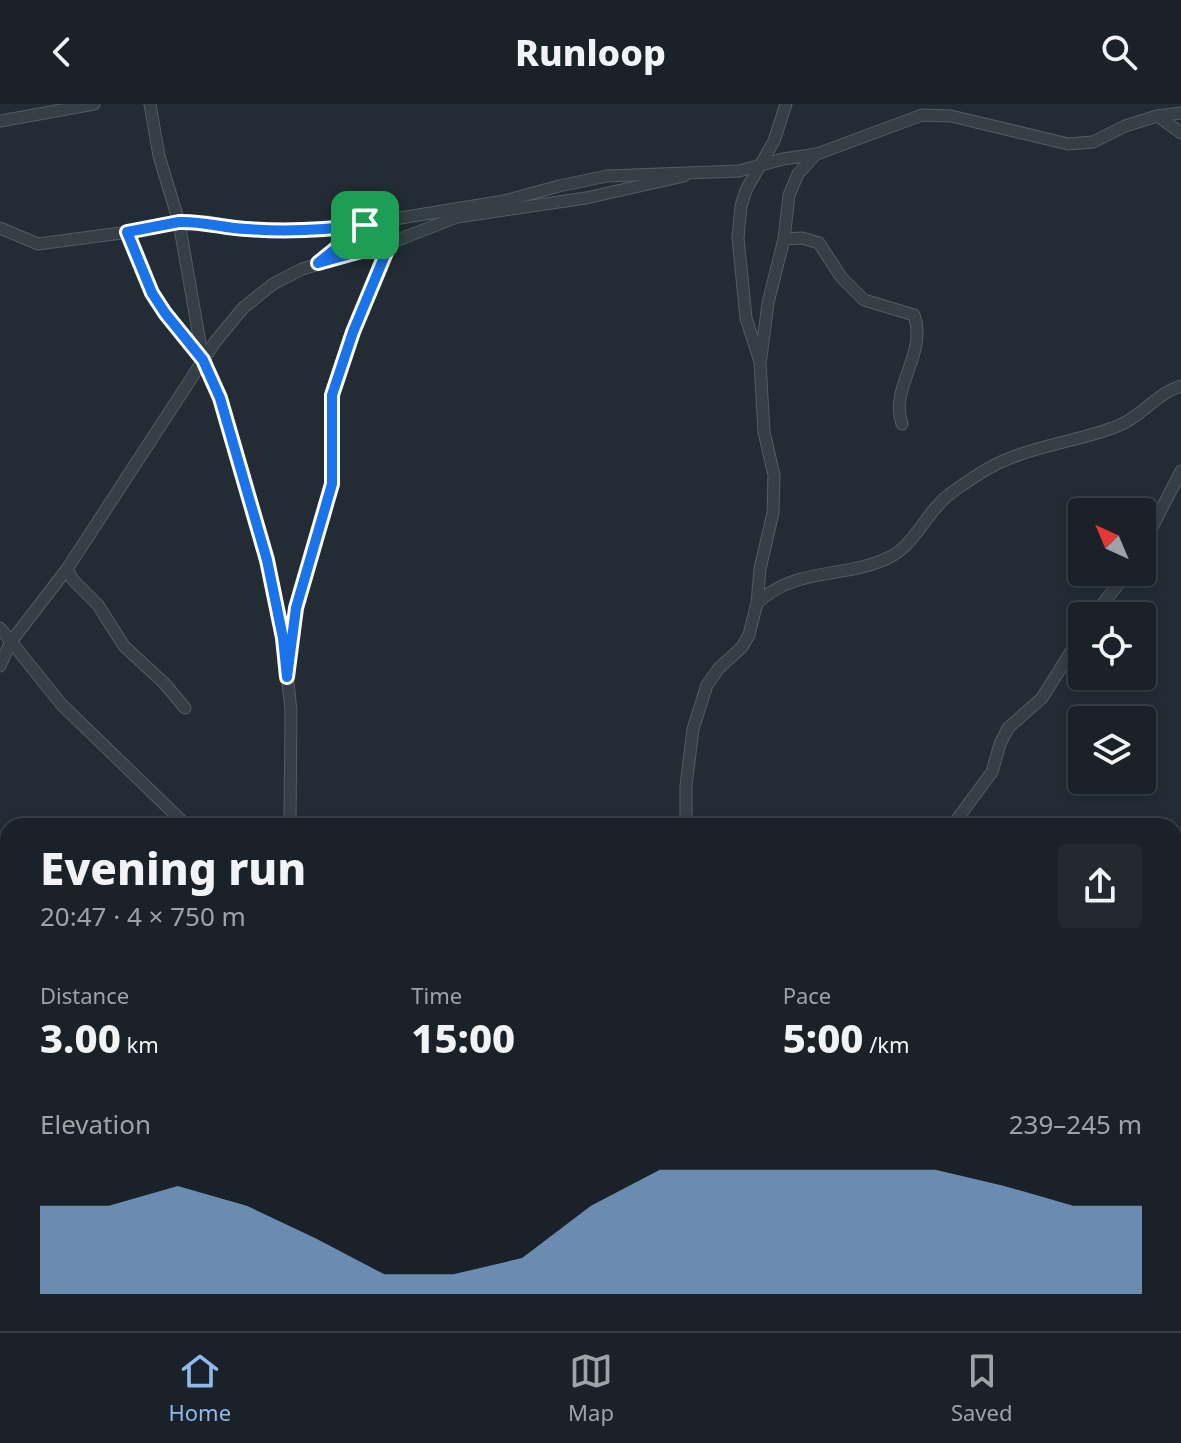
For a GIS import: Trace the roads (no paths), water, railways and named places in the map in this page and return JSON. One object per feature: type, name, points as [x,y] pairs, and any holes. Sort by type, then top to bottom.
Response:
[{"type":"street","points":[[0,121],[94,104]]},
{"type":"street","points":[[150,104],[159,156],[179,222],[203,360],[220,398],[257,520],[274,593],[291,710],[290,818]]},
{"type":"street","points":[[760,362],[746,318],[738,238],[743,198],[779,130],[786,104]]},
{"type":"street","points":[[0,228],[38,244],[179,222],[209,222],[243,229],[333,229],[504,201],[607,176],[733,172],[817,154],[922,115],[951,116],[1068,144],[1093,142],[1125,126],[1157,116],[1181,113]]},
{"type":"street","points":[[1157,116],[1181,133]]},
{"type":"street","points":[[687,818],[688,761],[701,702],[713,675],[742,647],[749,635],[757,603],[760,569],[775,494],[764,432],[760,362],[793,183],[817,154]]},
{"type":"street","points":[[0,666],[10,643],[67,569],[203,360],[243,308],[289,274],[390,243],[448,219],[586,198],[693,174]]},
{"type":"street","points":[[318,263],[365,225]]},
{"type":"street","points":[[127,232],[152,293],[203,360]]},
{"type":"street","points":[[784,239],[802,238],[819,243],[841,277],[864,300],[914,315],[917,334],[913,364],[899,402],[902,424]]},
{"type":"street","points":[[287,677],[296,608],[332,484],[332,395],[353,332],[390,243]]},
{"type":"street","points":[[757,603],[769,592],[790,581],[891,557],[909,543],[940,501],[987,469],[1021,454],[1116,426],[1132,419],[1168,390],[1181,386]]},
{"type":"street","points":[[1156,520],[1181,471]]},
{"type":"street","points":[[67,569],[73,580],[98,605],[124,646],[165,684],[185,708]]},
{"type":"street","points":[[1104,602],[1117,586]]},
{"type":"street","points":[[0,628],[62,705],[179,818]]},
{"type":"street","points":[[958,818],[992,772],[1002,736],[1042,698],[1068,656]]}]
